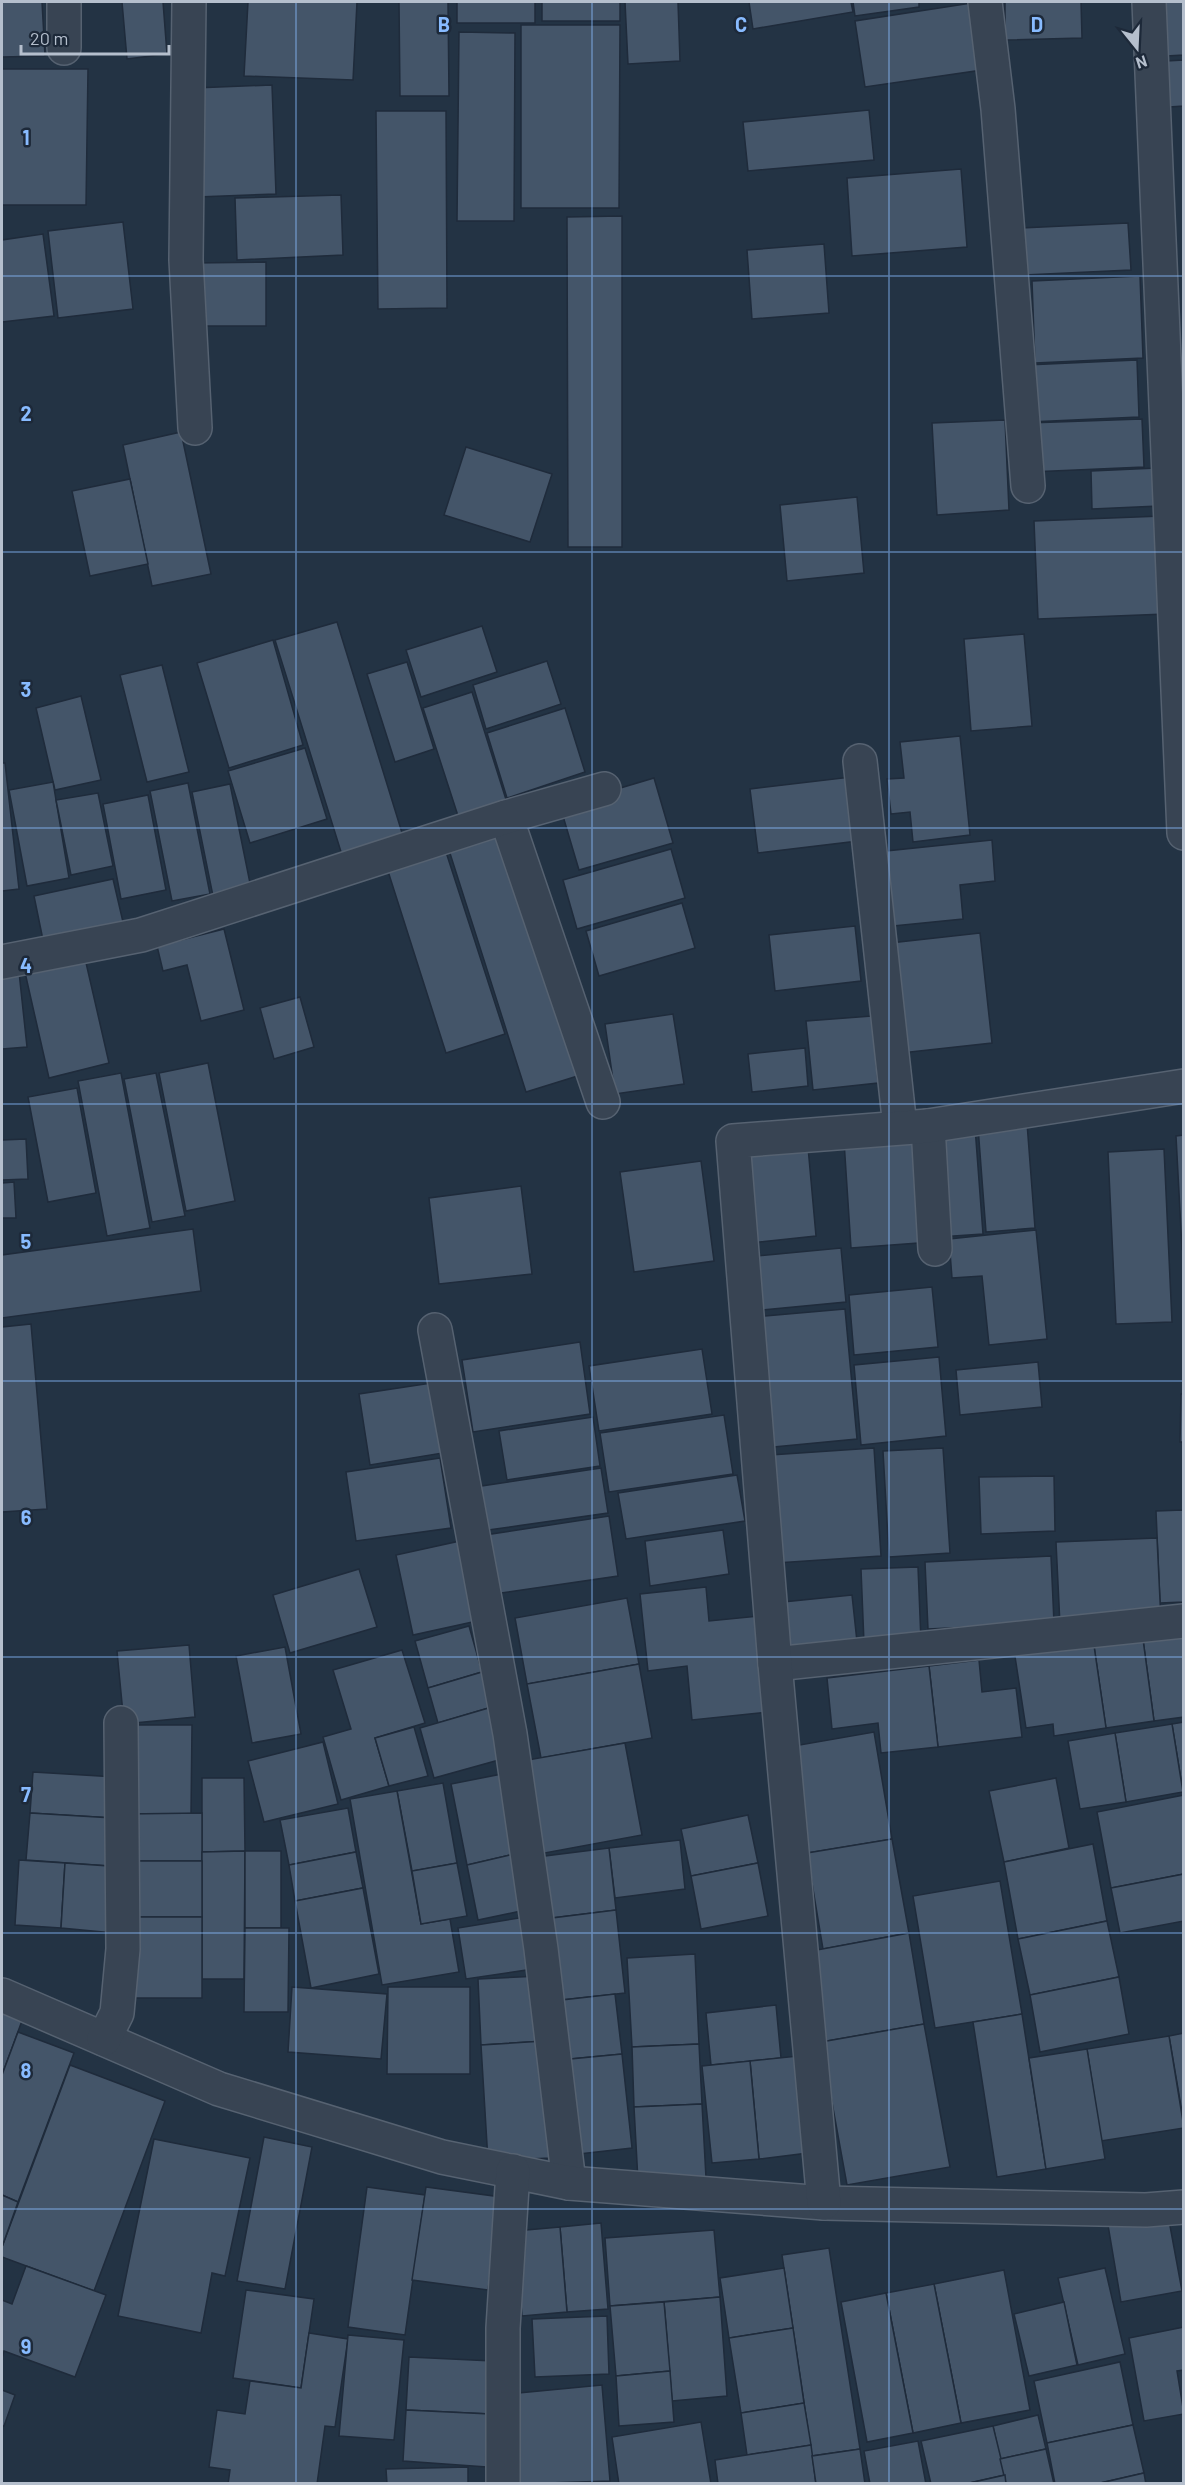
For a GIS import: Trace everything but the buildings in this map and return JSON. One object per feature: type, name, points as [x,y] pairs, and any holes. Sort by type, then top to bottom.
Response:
[{"type":"street","points":[[64,2],[64,48]]},
{"type":"street","points":[[189,2],[186,261],[195,428]]},
{"type":"street","points":[[985,2],[998,109],[1028,486]]},
{"type":"street","points":[[1149,2],[1184,833]]},
{"type":"street","points":[[860,761],[934,1249]]},
{"type":"street","points":[[2,962],[141,935],[506,817],[604,789]]},
{"type":"street","points":[[506,817],[603,1102]]},
{"type":"street","points":[[824,2203],[775,1664],[733,1141],[914,1126],[1184,1086]]},
{"type":"street","points":[[435,1330],[510,1734],[541,1949],[569,2183]]},
{"type":"street","points":[[775,1664],[1184,1621]]},
{"type":"street","points":[[104,2039],[117,2013],[123,1949],[121,1723]]},
{"type":"street","points":[[2,1995],[219,2089],[442,2157],[569,2183],[824,2203],[1146,2210],[1184,2207]]},
{"type":"street","points":[[503,2484],[503,2328],[513,2171]]}]
